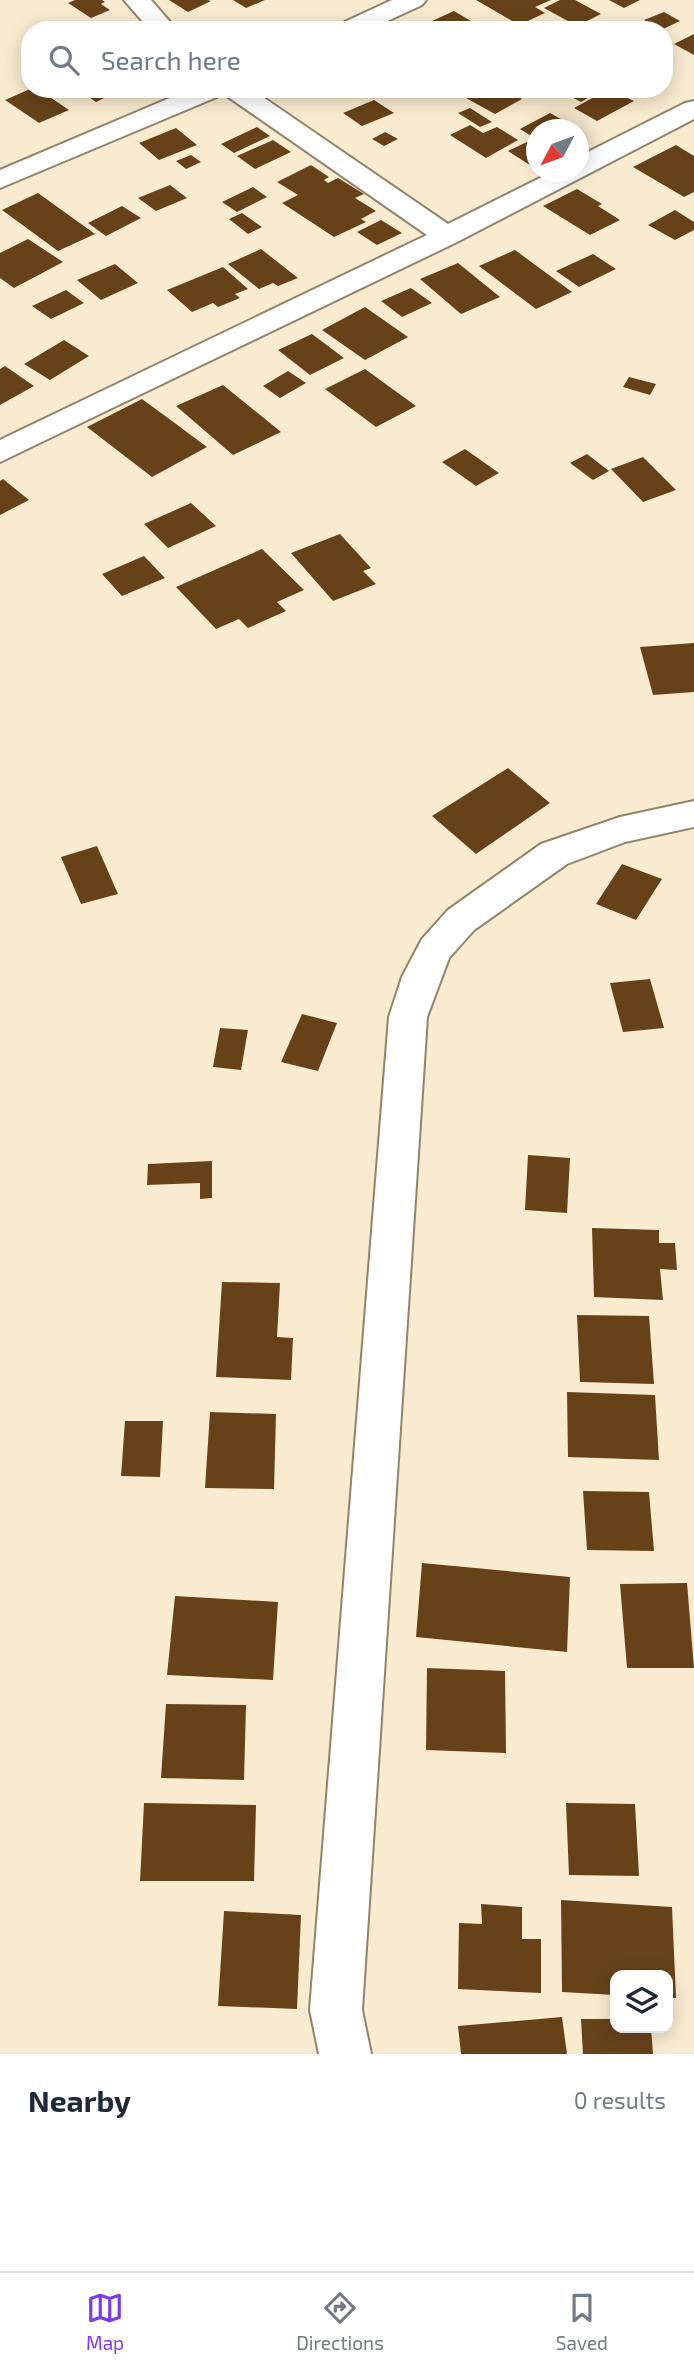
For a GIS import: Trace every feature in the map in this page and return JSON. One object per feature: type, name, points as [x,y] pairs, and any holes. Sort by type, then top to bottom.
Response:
[{"type":"street","points":[[137,0],[156,21]]},
{"type":"street","points":[[367,21],[413,0]]},
{"type":"street","points":[[0,180],[193,98]]},
{"type":"street","points":[[246,98],[447,236]]},
{"type":"street","points":[[589,163],[694,109]]},
{"type":"street","points":[[0,452],[447,236],[552,182]]},
{"type":"street","points":[[345,2054],[336,2010],[408,1017],[421,977],[435,949],[471,912],[554,855],[579,843],[620,830],[694,814]]},
{"type":"building","points":[[75,0],[102,0],[105,2],[101,4],[110,10],[91,18],[68,3]]},
{"type":"building","points":[[169,0],[208,0],[211,1],[188,12]]},
{"type":"building","points":[[233,0],[265,0],[246,8]]},
{"type":"building","points":[[476,0],[551,0],[535,7],[545,13],[528,21],[512,21]]},
{"type":"building","points":[[560,0],[575,0],[601,14],[587,21],[568,21],[544,8]]},
{"type":"building","points":[[609,0],[640,0],[624,8]]},
{"type":"building","points":[[454,11],[471,21],[432,21]]},
{"type":"building","points":[[664,12],[680,21],[673,24],[673,21],[644,20]]},
{"type":"building","points":[[694,34],[694,55],[674,44]]},
{"type":"building","points":[[21,93],[21,98],[51,98],[69,110],[39,123],[5,100]]},
{"type":"building","points":[[466,98],[522,99],[495,114]]},
{"type":"building","points":[[592,98],[628,98],[634,101],[597,121],[574,108]]},
{"type":"building","points":[[374,100],[394,113],[362,126],[343,113]]},
{"type":"building","points":[[470,108],[492,122],[480,127],[458,113]]},
{"type":"building","points":[[550,113],[561,119],[539,119]]},
{"type":"building","points":[[470,125],[483,133],[497,127],[518,140],[486,158],[450,135]]},
{"type":"building","points":[[257,127],[270,136],[234,153],[221,144]]},
{"type":"building","points":[[176,128],[197,145],[159,160],[139,143]]},
{"type":"building","points":[[385,132],[398,139],[384,146],[372,139]]},
{"type":"building","points":[[273,140],[291,152],[255,169],[237,156]]},
{"type":"building","points":[[526,142],[526,163],[508,151]]},
{"type":"building","points":[[676,145],[694,156],[694,192],[684,197],[633,167]]},
{"type":"building","points":[[191,155],[201,162],[186,169],[176,161]]},
{"type":"building","points":[[311,165],[329,177],[324,180],[328,183],[338,178],[364,194],[355,198],[376,211],[361,219],[366,222],[334,237],[282,203],[298,195],[277,182]]},
{"type":"building","points":[[170,185],[187,198],[156,211],[138,198]]},
{"type":"building","points":[[253,187],[267,197],[237,212],[222,202]]},
{"type":"building","points":[[577,189],[602,204],[598,206],[620,220],[590,235],[543,206]]},
{"type":"building","points":[[38,193],[95,234],[58,251],[2,210]]},
{"type":"building","points":[[122,206],[141,218],[106,236],[88,223]]},
{"type":"building","points":[[675,210],[694,222],[694,230],[675,240],[648,225]]},
{"type":"building","points":[[242,213],[262,227],[248,234],[229,219]]},
{"type":"building","points":[[381,220],[402,233],[377,245],[357,232]]},
{"type":"building","points":[[28,239],[63,262],[14,288],[0,278],[0,253]]},
{"type":"building","points":[[261,249],[298,278],[278,286],[273,283],[259,289],[228,264]]},
{"type":"building","points":[[515,250],[572,292],[536,309],[479,266]]},
{"type":"building","points":[[593,254],[616,269],[579,287],[556,271]]},
{"type":"building","points":[[458,263],[500,297],[461,314],[420,279]]},
{"type":"building","points":[[115,264],[138,283],[101,300],[77,280]]},
{"type":"building","points":[[223,267],[248,289],[235,294],[240,298],[218,307],[213,303],[192,312],[167,290]]},
{"type":"building","points":[[411,288],[432,303],[402,317],[381,301]]},
{"type":"building","points":[[66,290],[84,303],[51,319],[32,306]]},
{"type":"building","points":[[365,307],[408,337],[365,360],[322,330]]},
{"type":"building","points":[[312,334],[344,358],[310,375],[278,350]]},
{"type":"building","points":[[64,340],[89,356],[50,380],[24,364]]},
{"type":"building","points":[[5,366],[34,386],[0,405],[0,369]]},
{"type":"building","points":[[365,369],[416,406],[376,427],[325,389]]},
{"type":"building","points":[[288,371],[306,383],[280,398],[263,386]]},
{"type":"building","points":[[629,377],[656,384],[650,395],[623,387]]},
{"type":"building","points":[[223,385],[281,432],[233,455],[176,406]]},
{"type":"building","points":[[142,399],[207,447],[152,477],[87,427]]},
{"type":"building","points":[[465,449],[499,473],[476,486],[442,462]]},
{"type":"building","points":[[587,454],[609,471],[593,480],[570,463]]},
{"type":"building","points":[[643,457],[676,490],[643,502],[611,469]]},
{"type":"building","points":[[3,479],[29,500],[0,515],[0,481]]},
{"type":"building","points":[[191,503],[216,526],[168,548],[144,524]]},
{"type":"building","points":[[340,534],[371,568],[363,571],[376,584],[333,601],[291,553]]},
{"type":"building","points":[[262,549],[304,590],[277,602],[286,611],[248,628],[239,619],[216,629],[176,587]]},
{"type":"building","points":[[144,556],[165,578],[122,596],[102,574]]},
{"type":"building","points":[[694,643],[694,692],[653,695],[640,647]]},
{"type":"building","points":[[508,768],[550,803],[476,854],[432,816]]},
{"type":"building","points":[[97,846],[118,894],[81,904],[61,857]]},
{"type":"building","points":[[622,864],[662,879],[636,920],[596,904]]},
{"type":"building","points":[[650,979],[664,1028],[623,1032],[610,983]]},
{"type":"building","points":[[302,1014],[337,1023],[318,1071],[281,1062]]},
{"type":"building","points":[[220,1028],[248,1030],[241,1070],[213,1067]]},
{"type":"building","points":[[528,1155],[570,1158],[567,1213],[525,1210]]},
{"type":"building","points":[[212,1161],[212,1198],[200,1199],[200,1183],[147,1185],[148,1164]]},
{"type":"building","points":[[592,1228],[659,1230],[659,1243],[675,1243],[677,1270],[660,1269],[663,1300],[594,1297]]},
{"type":"building","points":[[222,1282],[280,1283],[277,1337],[293,1338],[291,1380],[216,1377]]},
{"type":"building","points":[[577,1315],[649,1316],[654,1384],[580,1382]]},
{"type":"building","points":[[567,1392],[655,1395],[659,1460],[568,1457]]},
{"type":"building","points":[[210,1412],[276,1414],[274,1489],[205,1488]]},
{"type":"building","points":[[125,1421],[163,1421],[160,1477],[121,1476]]},
{"type":"building","points":[[583,1491],[649,1492],[654,1551],[587,1550]]},
{"type":"building","points":[[422,1563],[570,1577],[567,1652],[416,1637]]},
{"type":"building","points":[[687,1583],[694,1668],[627,1668],[620,1584]]},
{"type":"building","points":[[175,1596],[278,1602],[273,1680],[167,1675]]},
{"type":"building","points":[[427,1668],[505,1671],[506,1753],[426,1750]]},
{"type":"building","points":[[166,1704],[246,1705],[244,1780],[161,1778]]},
{"type":"building","points":[[144,1803],[256,1805],[254,1881],[140,1881]]},
{"type":"building","points":[[566,1803],[635,1804],[639,1876],[569,1875]]},
{"type":"building","points":[[561,1900],[672,1907],[676,1998],[673,1998],[673,1970],[610,1970],[610,1995],[562,1992]]},
{"type":"building","points":[[481,1904],[522,1907],[522,1939],[541,1939],[541,1993],[458,1989],[459,1923],[482,1924]]},
{"type":"building","points":[[224,1911],[301,1915],[297,2009],[218,2006]]},
{"type":"building","points":[[562,2017],[567,2054],[461,2054],[458,2026]]},
{"type":"building","points":[[581,2019],[610,2019],[610,2033],[651,2033],[653,2054],[583,2054]]}]
